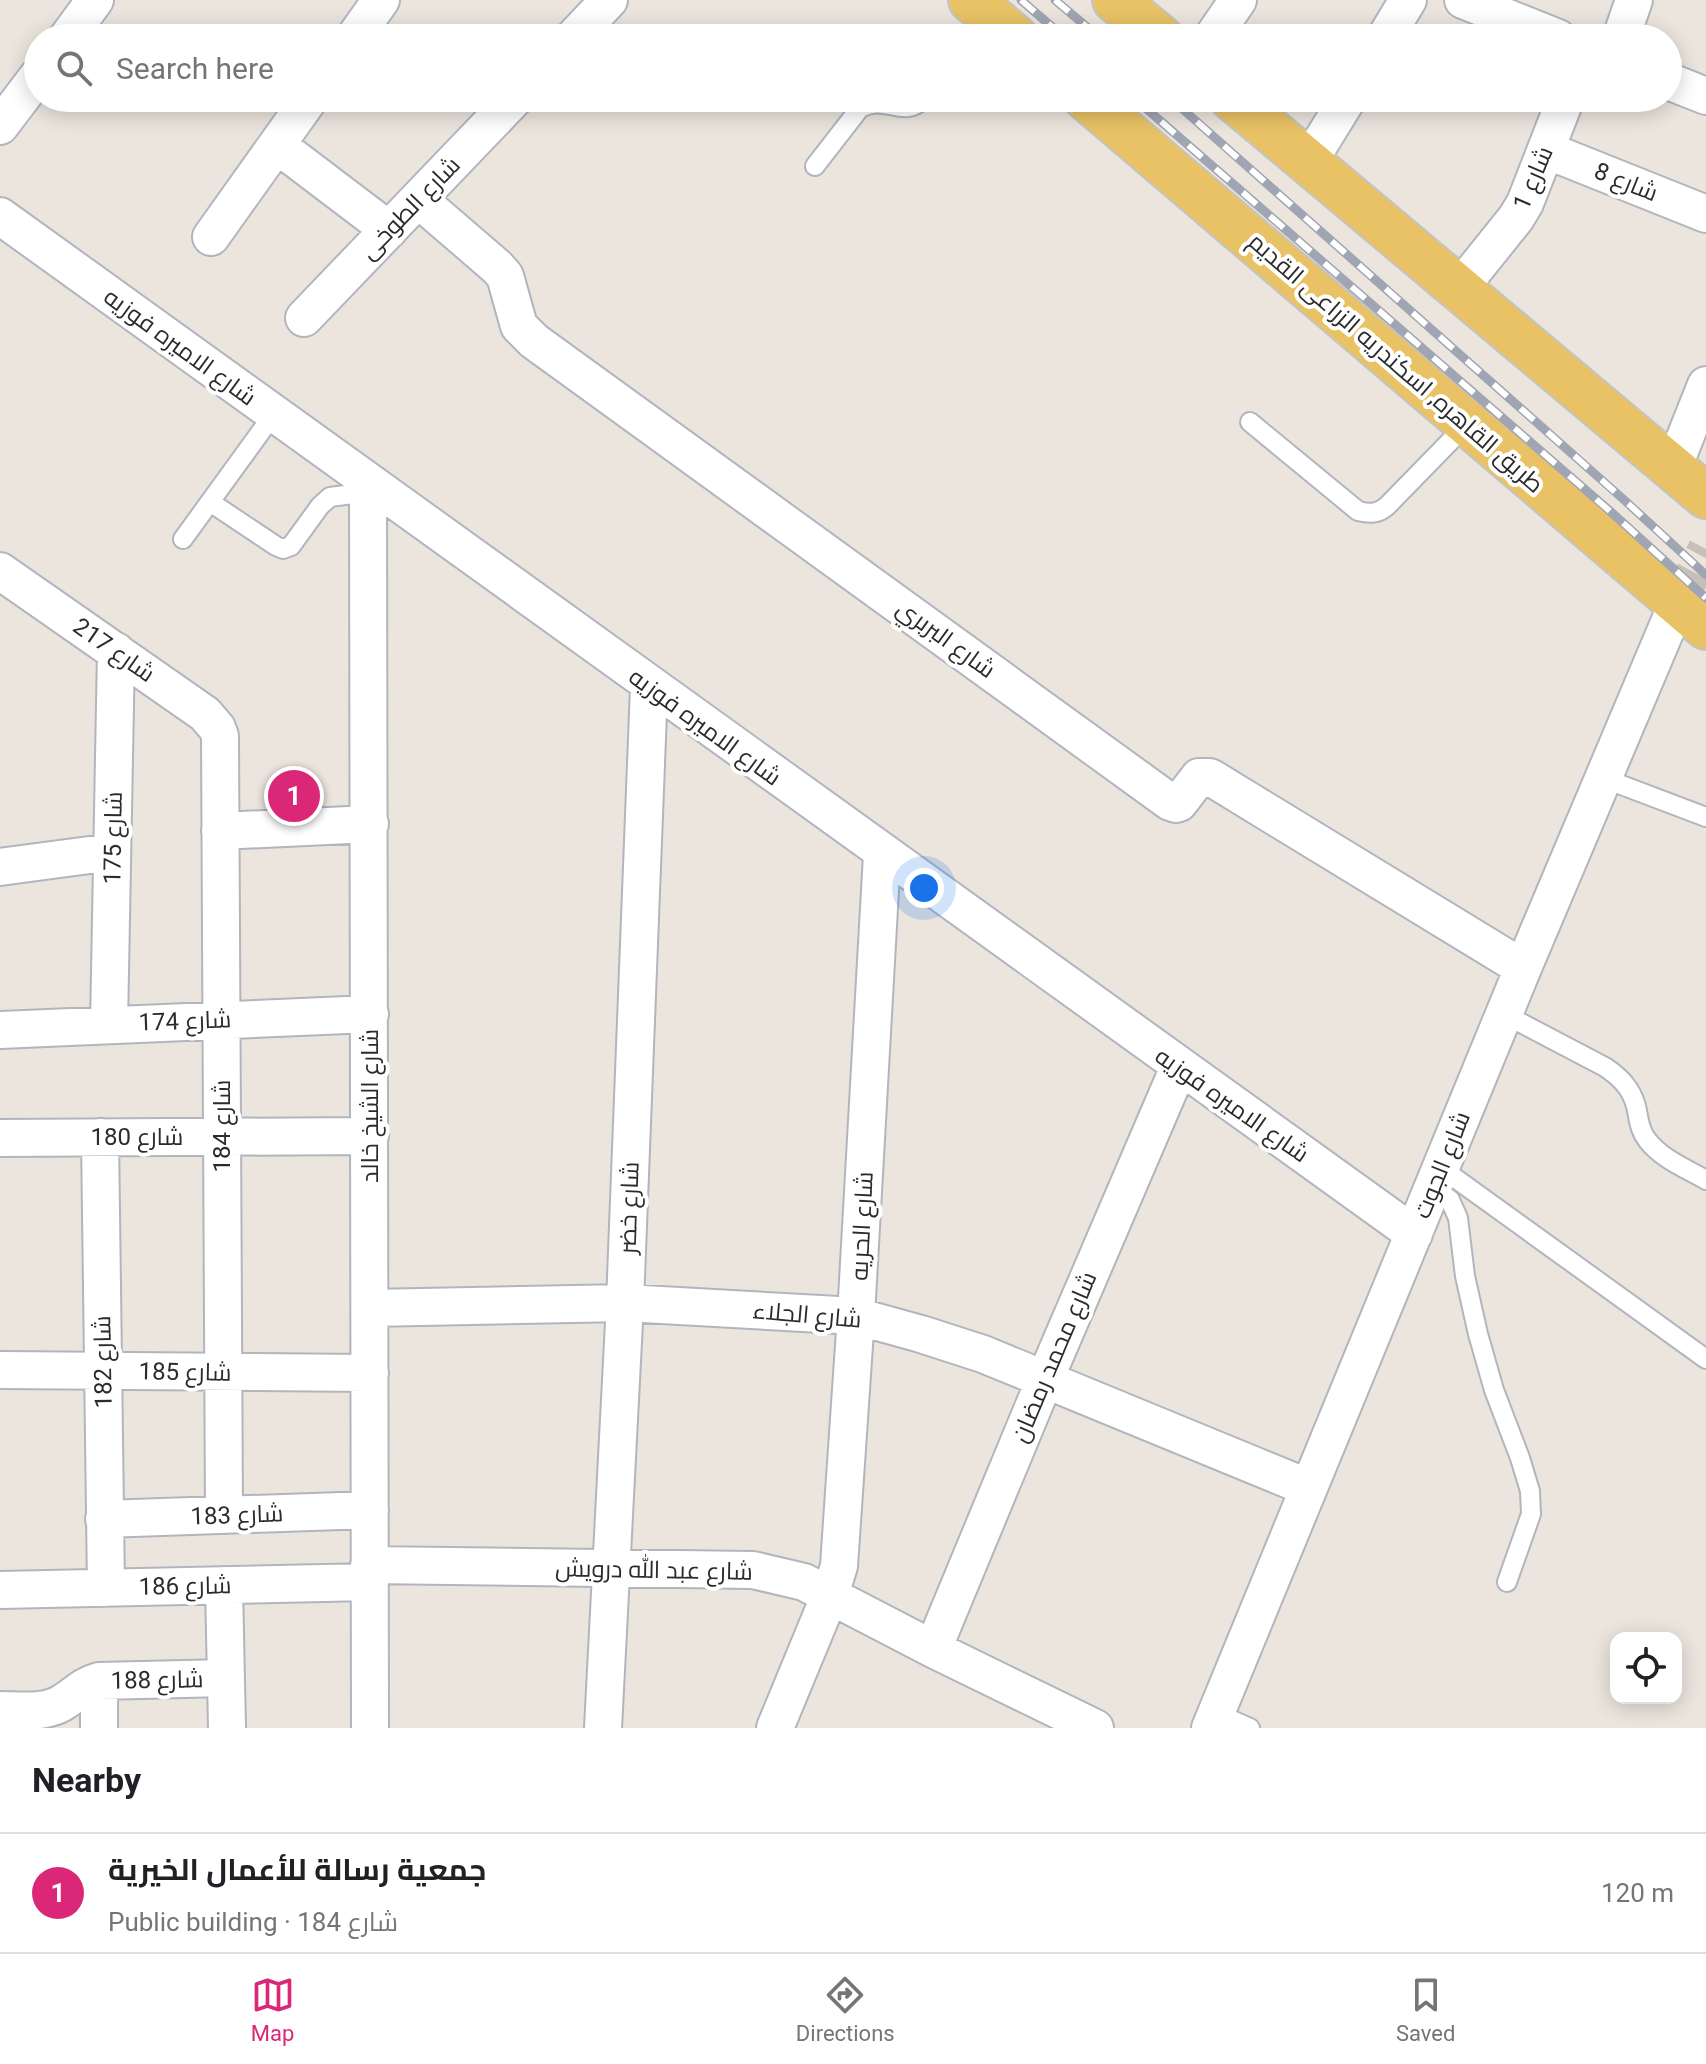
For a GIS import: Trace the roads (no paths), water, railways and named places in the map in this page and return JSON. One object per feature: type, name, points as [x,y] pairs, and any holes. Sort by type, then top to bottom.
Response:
[{"type":"main road","points":[[1115,0],[1144,24]]},
{"type":"main road","name":"طريق القاهره, اسكندريه الزراعى القديم","points":[[1102,112],[1692,615]]},
{"type":"main road","points":[[1248,112],[1706,496]]},
{"type":"street","points":[[77,24],[95,0]]},
{"type":"street","points":[[364,24],[381,0]]},
{"type":"street","points":[[586,24],[609,0]]},
{"type":"street","points":[[1222,24],[1238,0]]},
{"type":"street","points":[[1393,24],[1408,0]]},
{"type":"street","points":[[1463,0],[1523,24]]},
{"type":"street","points":[[1626,24],[1634,0]]},
{"type":"street","points":[[1682,87],[1706,96]]},
{"type":"street","points":[[0,126],[24,94]]},
{"type":"street","points":[[211,237],[300,112]]},
{"type":"street","name":"شارع الطوخى","points":[[304,318],[502,112]]},
{"type":"street","points":[[1308,163],[1339,112]]},
{"type":"street","name":"شارع 1","points":[[1459,289],[1525,203],[1561,112]]},
{"type":"street","points":[[277,145],[389,230]]},
{"type":"street","name":"شارع 8","points":[[1546,150],[1706,214]]},
{"type":"street","name":"شارع البربري","points":[[418,199],[505,276],[519,326],[534,341],[1170,802],[1179,803],[1199,777],[1210,777],[1523,968]]},
{"type":"street","name":"شارع الاميره فوزيه","points":[[0,216],[368,488],[1414,1234]]},
{"type":"street","points":[[1673,468],[1706,385]]},
{"type":"street","name":"شارع الشيخ خالد","points":[[368,488],[370,1728]]},
{"type":"street","name":"شارع 217","points":[[0,571],[205,714],[220,736]]},
{"type":"street","name":"شارع الجوت","points":[[1213,1721],[1603,778],[1692,615]]},
{"type":"street","name":"شارع 175","points":[[109,1025],[116,651]]},
{"type":"street","name":"شارع خضر","points":[[603,1728],[625,1303],[649,687]]},
{"type":"street","name":"شارع 184","points":[[220,736],[224,1515]]},
{"type":"street","points":[[220,831],[370,824]]},
{"type":"street","points":[[0,867],[112,852]]},
{"type":"street","name":"شارع الحريه","points":[[775,1728],[839,1566],[882,855]]},
{"type":"street","name":"شارع 174","points":[[0,1030],[370,1014]]},
{"type":"street","name":"شارع محمد رمضان","points":[[933,1649],[1179,1067]]},
{"type":"street","name":"شارع 180","points":[[0,1138],[370,1136]]},
{"type":"street","name":"شارع 182","points":[[100,1137],[106,1588]]},
{"type":"street","name":"شارع الجلاء","points":[[370,1308],[625,1303],[856,1316],[946,1342],[1045,1379],[1309,1488]]},
{"type":"street","name":"شارع 185","points":[[0,1370],[370,1373]]},
{"type":"street","name":"شارع 183","points":[[104,1519],[370,1510]]},
{"type":"street","name":"شارع عبد الله درويش","points":[[370,1573],[610,1568],[753,1570],[804,1582],[1095,1728]]},
{"type":"street","name":"شارع 186","points":[[0,1590],[224,1585],[370,1573]]},
{"type":"street","points":[[224,1585],[227,1728]]},
{"type":"street","name":"شارع 188","points":[[0,1710],[49,1709],[99,1681],[226,1678]]},
{"type":"street","points":[[99,1681],[99,1728]]},
{"type":"lane","points":[[815,166],[857,112]]},
{"type":"lane","points":[[183,539],[273,415]]},
{"type":"lane","points":[[1250,422],[1358,511],[1373,513],[1387,506],[1467,424]]},
{"type":"lane","points":[[210,502],[283,549],[291,546],[330,497],[368,488]]},
{"type":"lane","points":[[1603,778],[1706,817]]},
{"type":"lane","points":[[1504,1014],[1618,1076],[1628,1086],[1634,1099],[1638,1120],[1647,1140],[1662,1154],[1706,1180]]},
{"type":"lane","points":[[1437,1177],[1706,1359]]},
{"type":"lane","points":[[1437,1177],[1458,1218],[1465,1276],[1478,1334],[1494,1390],[1530,1491],[1531,1514],[1507,1582]]},
{"type":"lane","points":[[1213,1721],[1250,1728]]},
{"type":"tunnel","points":[[1677,604],[1706,549]]},
{"type":"railway","points":[[1021,0],[1049,24]]},
{"type":"railway","points":[[1055,0],[1083,24]]},
{"type":"railway","points":[[1150,112],[1706,598]]},
{"type":"railway","points":[[1186,112],[1706,575]]},
{"type":"place","name":"جمعية رسالة للأعمال الخيرية","points":[[294,796]]}]
